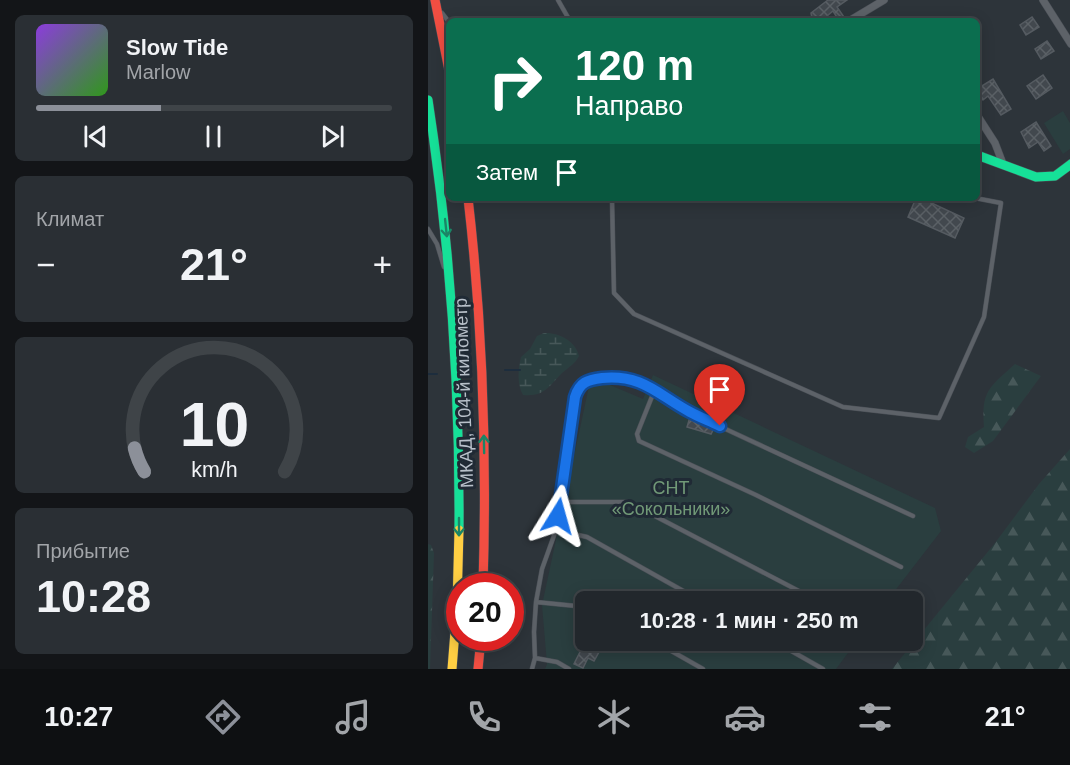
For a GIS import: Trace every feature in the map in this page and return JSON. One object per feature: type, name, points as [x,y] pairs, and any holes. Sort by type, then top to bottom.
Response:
[{"type":"main road","points":[[435,0],[446,55]]},
{"type":"main road","name":"МКАД, 104-й километр","points":[[428,100],[452,290],[457,368],[459,557],[452,669]]},
{"type":"main road","points":[[980,156],[1036,177],[1046,178],[1055,176],[1070,164]]},
{"type":"main road","name":"МКАД, 104-й километр","points":[[468,201],[482,367],[483,573]]},
{"type":"main road","points":[[478,669],[480,651]]},
{"type":"street","points":[[854,18],[884,0]]},
{"type":"street","points":[[1043,0],[1070,44]]},
{"type":"street","points":[[980,120],[995,143],[1003,164]]},
{"type":"lane","points":[[435,0],[446,18]]},
{"type":"lane","points":[[558,0],[568,18]]},
{"type":"lane","points":[[612,201],[614,293],[634,314],[843,407],[939,418],[984,317],[1001,203],[980,199]]},
{"type":"lane","points":[[428,229],[437,244],[452,290]]},
{"type":"lane","points":[[532,669],[535,658],[536,602],[542,569],[556,530],[578,387],[587,380],[620,376],[655,389],[691,413],[912,516]]},
{"type":"lane","points":[[655,389],[637,434],[639,441],[756,495],[901,567]]},
{"type":"lane","points":[[560,502],[628,502],[799,591]]},
{"type":"lane","points":[[556,530],[587,537],[683,591]]},
{"type":"lane","points":[[536,602],[575,606]]},
{"type":"lane","points":[[671,651],[703,669]]},
{"type":"lane","points":[[791,651],[823,669]]},
{"type":"lane","points":[[535,658],[557,662],[569,669]]},
{"type":"green space","points":[[1063,111],[1070,123],[1070,149],[1063,154],[1044,123]]},
{"type":"green space","points":[[544,333],[566,338],[574,346],[579,356],[546,390],[537,394],[523,395],[519,377],[521,357],[530,349],[537,336]]},
{"type":"green space","points":[[1015,364],[1041,376],[993,441],[974,453],[965,447],[968,437],[984,427],[984,405],[989,390]]},
{"type":"green space","name":"СНТ «Сокольники»","points":[[653,375],[935,508],[941,531],[895,591],[575,591],[575,651],[850,651],[836,669],[545,669],[547,664],[542,605],[591,377],[643,399]]},
{"type":"green space","points":[[1070,449],[1070,669],[892,669],[907,651],[923,651],[923,631],[995,543],[1039,484]]},
{"type":"green space","points":[[428,544],[431,545],[434,553],[430,669],[428,669]]},
{"type":"building","points":[[828,0],[847,0],[837,7],[843,18],[837,18],[833,11],[825,18],[812,18],[811,13]]},
{"type":"building","points":[[1032,17],[1039,27],[1026,35],[1020,25]]},
{"type":"building","points":[[1047,41],[1054,51],[1041,59],[1035,49]]},
{"type":"building","points":[[1043,75],[1052,88],[1036,99],[1027,86]]},
{"type":"building","points":[[993,79],[1011,109],[1001,115],[988,96],[983,100],[980,96],[980,87]]},
{"type":"building","points":[[1036,122],[1051,146],[1044,151],[1038,142],[1029,148],[1021,132]]},
{"type":"building","points":[[915,201],[927,201],[964,218],[955,238],[908,217]]},
{"type":"building","points":[[690,417],[714,428],[711,434],[687,427]]},
{"type":"building","points":[[580,651],[599,652],[594,661],[588,658],[583,668],[574,664]]},
{"type":"waterway","points":[[505,370],[520,370]]},
{"type":"waterway","points":[[428,374],[437,374]]},
{"type":"traffic: fast","points":[[428,100],[442,207],[452,315],[458,422],[459,530]]},
{"type":"traffic: fast","points":[[980,156],[1036,177],[1055,176],[1071,164]]},
{"type":"traffic: slow","points":[[452,669],[457,606],[459,530]]},
{"type":"traffic: jam","points":[[435,0],[446,55]]},
{"type":"traffic: jam","points":[[468,201],[483,392],[483,573]]},
{"type":"traffic: jam","points":[[478,669],[480,651]]},
{"type":"route","points":[[558,516],[575,397],[578,387],[587,380],[620,376],[655,389],[691,413],[720,426]]}]
